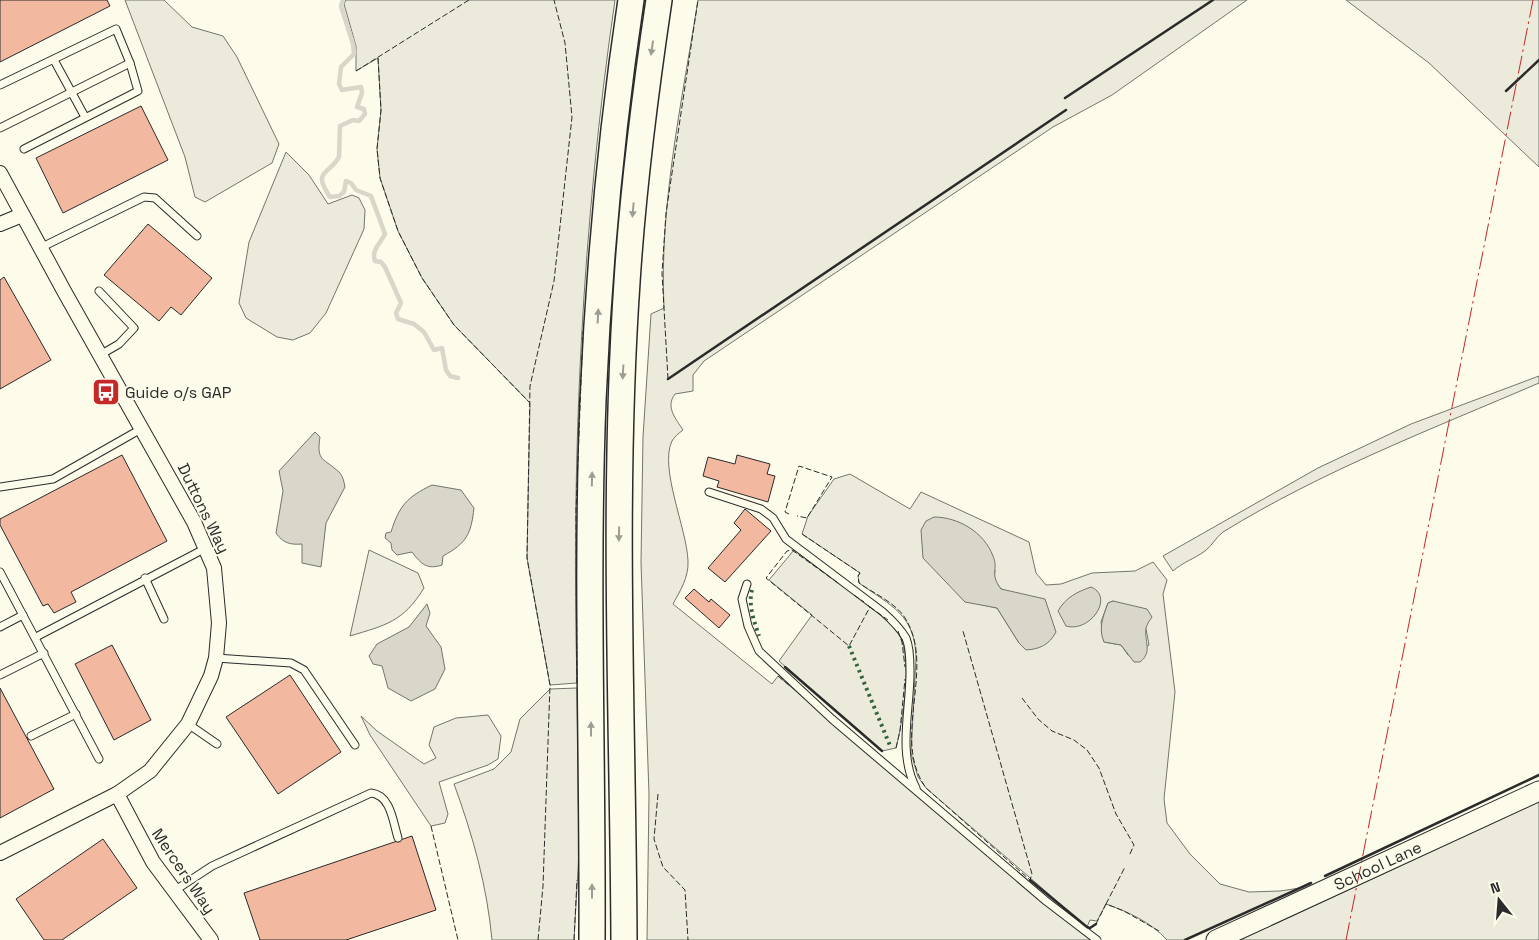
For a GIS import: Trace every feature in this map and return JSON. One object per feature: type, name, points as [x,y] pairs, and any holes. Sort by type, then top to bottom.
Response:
[{"type":"highway","points":[[592,940],[590,573],[593,403],[608,175],[631,0]]},
{"type":"highway","points":[[624,940],[619,572],[621,404],[627,283],[637,166],[659,0]]},
{"type":"main road","name":"School Lane","points":[[1216,940],[1539,791]]},
{"type":"street","name":"Duttons Way","points":[[0,173],[141,429],[169,474],[206,548],[214,568],[219,623],[216,658],[212,676],[188,724],[150,771],[117,794],[0,853]]},
{"type":"street","points":[[0,224],[22,215]]},
{"type":"street","name":"Mercers Way","points":[[117,794],[153,862],[211,940]]},
{"type":"lane","points":[[0,85],[116,29],[130,63],[138,91],[24,149]]},
{"type":"lane","points":[[54,60],[85,117]]},
{"type":"lane","points":[[0,128],[130,63]]},
{"type":"lane","points":[[40,248],[144,197],[154,198],[197,236]]},
{"type":"lane","points":[[99,291],[134,328],[119,344],[100,355]]},
{"type":"lane","points":[[0,487],[53,480],[141,429]]},
{"type":"lane","points":[[710,492],[761,510],[773,518],[786,538],[884,612],[898,626],[906,640],[910,657],[906,748],[909,769],[919,792]]},
{"type":"lane","points":[[36,637],[145,578],[206,548]]},
{"type":"lane","points":[[0,572],[99,759]]},
{"type":"lane","points":[[145,578],[164,619]]},
{"type":"lane","points":[[747,584],[742,599],[748,626],[759,651],[824,713],[1046,901],[1097,940]]},
{"type":"lane","points":[[0,627],[23,615]]},
{"type":"lane","points":[[0,675],[44,653]]},
{"type":"lane","points":[[216,658],[291,662],[298,666],[304,670],[355,745]]},
{"type":"lane","points":[[32,736],[76,714]]},
{"type":"lane","points":[[188,724],[217,744]]},
{"type":"lane","points":[[174,891],[212,866],[371,793],[378,794],[386,801],[398,838]]},
{"type":"shaded area","points":[[125,0],[164,0],[192,27],[223,36],[237,57],[279,144],[272,163],[205,202],[195,197],[185,157]]},
{"type":"shaded area","points":[[346,0],[615,0],[594,170],[581,341],[576,512],[577,683],[550,685],[527,558],[530,403],[454,325],[422,278],[398,231],[380,178],[377,149],[381,110],[378,58],[356,71],[356,46],[344,4]]},
{"type":"shaded area","points":[[698,0],[1247,0],[1112,95],[1053,127],[704,361],[693,375],[693,391],[675,394],[671,404],[673,413],[683,430],[672,441],[669,453],[669,467],[688,561],[686,578],[673,604],[772,684],[778,676],[1091,940],[647,940],[649,794],[641,563],[643,437],[651,314],[664,308],[663,270],[668,192]]},
{"type":"shaded area","points":[[1346,0],[1539,0],[1539,167],[1429,63]]},
{"type":"shaded area","points":[[286,152],[309,175],[328,204],[352,195],[359,198],[365,210],[364,229],[326,313],[310,333],[293,340],[277,337],[246,318],[239,303],[249,242]]},
{"type":"shaded area","points":[[1539,376],[1539,383],[1418,434],[1299,489],[1223,532],[1205,551],[1173,571],[1163,556],[1318,468],[1411,424]]},
{"type":"shaded area","points":[[315,432],[320,437],[319,451],[322,459],[340,474],[345,487],[326,523],[321,567],[302,563],[302,544],[287,543],[276,533],[283,491],[279,471]]},
{"type":"shaded area","points":[[850,474],[910,509],[921,492],[1029,542],[1036,573],[1046,585],[1061,584],[1092,573],[1135,571],[1153,562],[1167,580],[1163,594],[1175,692],[1164,799],[1167,823],[1190,854],[1220,884],[1249,892],[1300,888],[1185,940],[1167,940],[1139,918],[1106,904],[1097,921],[1090,920],[1087,927],[926,788],[918,777],[911,753],[916,658],[915,643],[911,631],[906,621],[891,605],[859,583],[858,576],[860,573],[802,534],[808,516],[834,479]],"holes":[[[995,570],[994,579],[1001,589],[1018,595],[1019,643],[997,608],[965,601]],[[1113,601],[1146,629],[1149,645],[1128,655],[1121,645],[1104,642],[1101,622],[1108,603]]]},
{"type":"shaded area","points":[[432,485],[461,490],[474,508],[471,525],[463,542],[443,556],[442,565],[432,567],[421,563],[412,552],[397,555],[392,550],[391,543],[385,538],[386,533],[391,532],[397,515],[405,503]]},
{"type":"shaded area","points":[[934,517],[961,523],[977,533],[989,547],[993,556],[997,584],[1001,589],[1045,599],[1056,632],[1047,643],[1036,649],[1026,650],[1019,643],[997,608],[965,602],[923,558],[921,530],[926,521]]},
{"type":"shaded area","points":[[369,550],[418,573],[424,588],[409,608],[393,621],[350,636]]},
{"type":"shaded area","points":[[794,550],[890,621],[900,635],[905,652],[906,679],[901,724],[896,748],[882,751],[779,661],[812,615],[769,580]]},
{"type":"shaded area","points":[[1091,587],[1098,592],[1101,598],[1100,606],[1096,613],[1083,624],[1075,627],[1066,626],[1058,611],[1072,596]]},
{"type":"shaded area","points":[[1113,601],[1147,609],[1152,617],[1146,628],[1146,654],[1140,662],[1134,662],[1121,645],[1104,642],[1101,632],[1102,622],[1108,603]]},
{"type":"shaded area","points":[[427,604],[430,613],[426,626],[441,647],[445,669],[435,689],[411,701],[388,688],[382,666],[373,664],[369,656],[377,644],[409,627]]},
{"type":"shaded area","points":[[577,688],[579,852],[574,940],[492,940],[487,900],[478,861],[454,784],[494,769],[511,752],[520,719],[550,689]]},
{"type":"shaded area","points":[[488,715],[501,736],[498,759],[488,765],[439,782],[448,814],[445,823],[431,826],[370,735],[361,716],[377,731],[424,764],[436,758],[429,745],[434,727],[456,718]]},
{"type":"shaded area","points":[[1539,802],[1539,940],[1240,940]]},
{"type":"building","points":[[0,0],[107,0],[110,6],[0,62]]},
{"type":"building","points":[[141,106],[168,160],[63,213],[36,158]]},
{"type":"building","points":[[148,224],[212,278],[181,315],[171,307],[159,321],[104,275]]},
{"type":"building","points":[[4,277],[51,360],[0,389],[0,280]]},
{"type":"building","points":[[122,455],[167,541],[71,592],[76,602],[54,613],[48,604],[43,606],[0,525],[0,519]]},
{"type":"building","points":[[737,455],[770,464],[767,474],[775,476],[768,502],[717,487],[719,481],[703,476],[708,457],[735,464]]},
{"type":"building","points":[[745,509],[771,531],[725,582],[708,568],[741,530],[734,523]]},
{"type":"building","points":[[694,589],[709,602],[711,599],[730,615],[719,628],[685,598]]},
{"type":"building","points":[[112,645],[151,720],[114,740],[75,664]]},
{"type":"building","points":[[290,675],[341,752],[278,794],[226,717]]},
{"type":"building","points":[[0,688],[54,789],[0,818]]},
{"type":"building","points":[[412,836],[436,910],[346,940],[260,940],[244,893]]},
{"type":"building","points":[[103,839],[137,888],[62,940],[44,940],[16,899]]},
{"type":"waterway","points":[[343,0],[341,6],[353,44],[354,54],[341,67],[339,84],[342,90],[361,87],[362,93],[357,107],[364,109],[365,114],[359,121],[353,120],[340,126],[339,157],[324,174],[322,182],[330,197],[339,196],[344,192],[346,181],[351,183],[356,190],[371,196],[385,234],[375,250],[374,257],[375,261],[381,262],[385,267],[401,303],[396,313],[398,319],[414,324],[424,332],[434,350],[442,348],[446,370],[450,376],[458,378]]},
{"type":"hedge","points":[[752,590],[751,607],[759,636]]},
{"type":"hedge","points":[[849,646],[891,748]]},
{"type":"fence","points":[[356,71],[469,0]]},
{"type":"fence","points":[[538,940],[543,886],[550,685],[527,558],[530,386],[554,281],[572,117],[565,43],[554,0]]},
{"type":"fence","points":[[668,379],[662,273],[666,213],[698,0]]},
{"type":"fence","points":[[378,58],[381,110],[377,149],[380,178],[398,231],[422,278],[454,325],[530,403]]},
{"type":"fence","points":[[577,683],[576,511],[583,331]]},
{"type":"fence","points":[[789,514],[785,512],[799,466],[832,477],[807,518],[797,516]]},
{"type":"fence","points":[[802,534],[860,573],[858,576],[859,583],[890,603],[905,618],[914,638],[917,659],[912,725],[912,747],[916,768],[926,788],[1030,880],[1032,874],[963,631]]},
{"type":"fence","points":[[838,583],[792,550],[787,551],[766,578],[849,646],[870,607],[868,605]]},
{"type":"fence","points":[[854,595],[864,602]]},
{"type":"fence","points":[[870,607],[888,620]]},
{"type":"fence","points":[[898,631],[902,642],[905,667]]},
{"type":"fence","points":[[778,676],[790,686]]},
{"type":"fence","points":[[896,748],[900,731],[905,679]]},
{"type":"fence","points":[[1022,698],[1038,719],[1052,731],[1074,740],[1087,750],[1099,768],[1116,814],[1134,845],[1129,856]]},
{"type":"fence","points":[[658,794],[654,839],[663,867],[685,890],[688,940]]},
{"type":"fence","points":[[431,826],[458,940]]},
{"type":"fence","points":[[1106,904],[1125,867]]},
{"type":"fence","points":[[574,940],[577,880]]},
{"type":"fence","points":[[1096,924],[1106,904],[1124,911],[1159,931]]},
{"type":"wall","points":[[1065,98],[1213,0]]},
{"type":"wall","points":[[1506,91],[1539,60]]},
{"type":"wall","points":[[668,379],[1066,110]]},
{"type":"wall","points":[[785,667],[882,751]]},
{"type":"wall","points":[[1325,876],[1539,775]]},
{"type":"wall","points":[[1030,880],[1087,927],[1090,928],[1096,924]]},
{"type":"wall","points":[[1185,940],[1311,883]]},
{"type":"power","points":[[1346,940],[1533,0]]},
{"type":"place","name":"Guide o/s GAP","points":[[106,392]]}]
